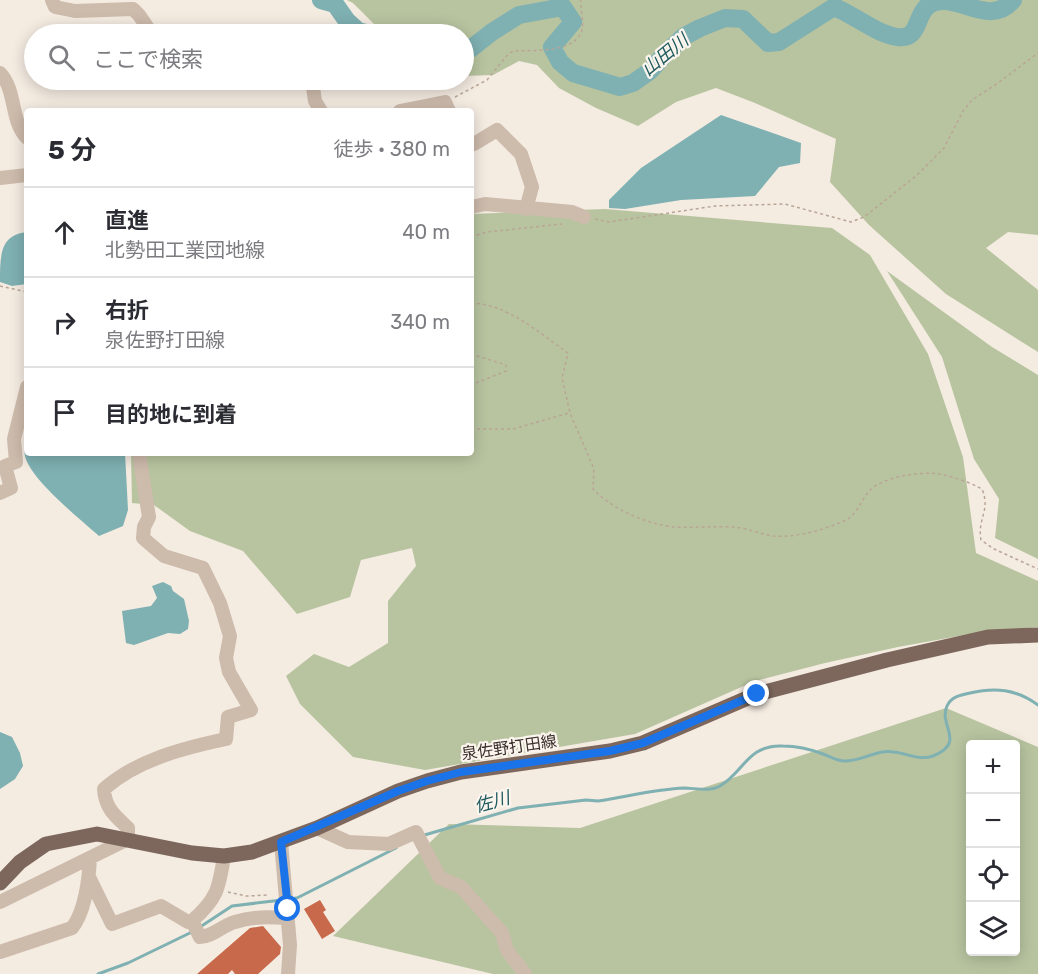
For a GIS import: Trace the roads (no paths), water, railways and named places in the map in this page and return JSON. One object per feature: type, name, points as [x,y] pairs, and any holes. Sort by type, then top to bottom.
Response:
[{"type":"main road","name":"泉佐野打田線","points":[[0,883],[20,862],[46,844],[73,837],[98,834],[192,853],[224,856],[252,852],[317,828],[398,791],[427,781],[461,772],[610,751],[643,743],[757,694],[887,660],[988,638],[1038,634]]},
{"type":"street","points":[[52,0],[55,7],[75,11],[133,9],[146,24]]},
{"type":"street","points":[[0,73],[10,88],[19,125],[24,133]]},
{"type":"street","points":[[313,90],[315,101],[319,108]]},
{"type":"street","points":[[474,144],[497,130],[521,154],[532,187],[525,209]]},
{"type":"street","points":[[0,178],[24,175]]},
{"type":"street","points":[[474,206],[485,204],[572,212],[584,217]]},
{"type":"street","points":[[0,493],[11,488],[5,466],[16,462],[14,439],[24,399]]},
{"type":"street","points":[[0,902],[128,839],[128,828],[111,813],[105,801],[104,789],[120,776],[154,760],[189,747],[226,739],[228,717],[250,710],[229,672],[226,658],[230,636],[220,603],[203,568],[164,556],[143,538],[144,527],[149,517],[139,456]]},
{"type":"street","points":[[317,828],[348,842],[389,844],[419,837],[440,878],[461,887],[502,933],[507,950],[525,974]]},
{"type":"street","points":[[281,842],[290,945],[288,974]]},
{"type":"street","points":[[194,927],[218,890],[224,856]]},
{"type":"street","points":[[0,952],[72,928],[77,922],[89,877],[90,858]]},
{"type":"street","points":[[89,877],[112,924],[161,906],[188,922],[201,938],[232,922],[252,917],[288,914]]},
{"type":"water","points":[[721,115],[801,143],[800,163],[779,167],[755,196],[681,200],[625,209],[609,208],[609,200],[641,168]]},
{"type":"water","points":[[24,233],[24,284],[12,286],[0,282],[0,263],[3,248],[11,237]]},
{"type":"water","points":[[25,456],[125,456],[128,510],[123,526],[99,536],[46,487]]},
{"type":"water","points":[[163,582],[171,586],[173,591],[184,599],[189,621],[188,629],[180,634],[168,633],[134,645],[126,643],[122,611],[151,606],[157,598],[152,586]]},
{"type":"water","points":[[0,732],[12,737],[20,753],[23,766],[15,779],[0,789]]},
{"type":"waterway","name":"山田川","points":[[321,0],[335,4],[350,24]]},
{"type":"waterway","name":"山田川","points":[[474,46],[519,15],[563,7],[573,22],[552,47],[560,62],[573,73],[620,87],[633,83],[650,71],[683,37],[725,18],[743,19],[768,43],[779,42],[834,7],[880,32],[906,37],[916,28],[926,8],[933,3],[951,2],[978,10],[996,11],[1013,0]]},
{"type":"waterway","name":"佐川","points":[[421,836],[518,808],[586,800],[598,801],[652,791],[716,788],[728,780],[754,754],[771,747],[803,748],[844,761],[887,752],[918,757],[933,756],[943,751],[948,745],[950,739],[945,713],[951,700],[956,697],[979,691],[997,690],[1022,696],[1038,705]]},
{"type":"waterway","name":"佐川","points":[[289,899],[297,898],[396,848]]},
{"type":"waterway","name":"佐川","points":[[200,927],[232,906],[282,900]]},
{"type":"waterway","name":"佐川","points":[[98,974],[128,963],[194,931]]}]
